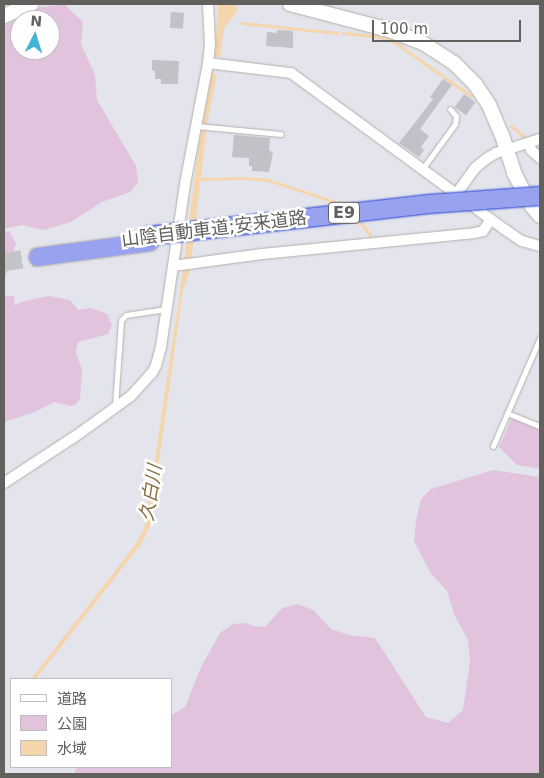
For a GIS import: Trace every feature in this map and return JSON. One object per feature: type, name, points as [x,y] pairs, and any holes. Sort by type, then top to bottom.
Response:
[{"type":"highway","name":"山陰自動車道;安来道路","points":[[37,254],[429,204],[540,196]]},
{"type":"highway","name":"山陰自動車道;安来道路","points":[[149,239],[380,215],[540,202]]},
{"type":"street","points":[[4,16],[31,4]]},
{"type":"street","points":[[4,483],[80,433],[131,396],[152,373],[161,347],[185,184],[198,126],[208,63],[210,45],[208,4]]},
{"type":"street","points":[[290,4],[413,38],[440,53],[459,67],[478,89],[496,119],[521,189],[530,205],[540,216]]},
{"type":"street","points":[[208,63],[291,73],[522,241],[540,246]]},
{"type":"street","points":[[457,193],[475,168],[486,159],[540,139]]},
{"type":"street","points":[[529,143],[531,150],[540,158]]},
{"type":"street","points":[[173,266],[262,254],[475,233],[482,230],[491,219]]},
{"type":"lane","points":[[423,168],[455,124],[456,116],[450,109]]},
{"type":"lane","points":[[198,126],[281,134]]},
{"type":"lane","points":[[115,406],[121,320],[126,315],[168,308]]},
{"type":"lane","points":[[493,446],[540,338]]},
{"type":"lane","points":[[507,412],[540,426]]},
{"type":"green space","points":[[64,4],[83,22],[81,44],[95,75],[97,100],[136,166],[138,183],[130,192],[102,202],[71,222],[43,230],[22,225],[4,229],[4,26],[10,23],[10,60],[60,60],[60,10],[35,10],[41,7]]},
{"type":"green space","points":[[9,231],[16,244],[4,282],[4,232]]},
{"type":"green space","points":[[4,296],[14,296],[15,306],[20,302],[49,296],[70,300],[78,310],[91,308],[107,314],[112,325],[108,334],[78,342],[76,353],[82,370],[80,399],[76,404],[71,406],[54,402],[35,412],[4,422]]},
{"type":"green space","points":[[512,418],[540,430],[540,469],[517,465],[499,447]]},
{"type":"green space","points":[[493,470],[540,477],[540,774],[74,774],[77,768],[172,768],[172,714],[185,707],[201,667],[220,633],[233,624],[244,623],[257,627],[266,626],[282,608],[298,604],[313,610],[331,629],[349,635],[375,638],[426,717],[448,723],[463,710],[470,661],[468,640],[454,614],[447,591],[430,572],[414,541],[421,499],[431,489]]},
{"type":"water","points":[[218,4],[236,4],[237,12],[224,28],[220,57],[215,57]]},
{"type":"water","name":"久白川","points":[[212,74],[217,74],[207,124],[190,271],[183,290],[150,526],[140,546],[37,678],[32,678],[136,544],[145,526],[183,271],[198,151]]},
{"type":"building","points":[[171,12],[184,13],[183,29],[170,28]]},
{"type":"building","points":[[277,30],[293,31],[293,48],[266,46],[267,32],[277,33]]},
{"type":"building","points":[[152,60],[179,61],[178,84],[161,84],[161,79],[155,79],[155,71],[152,70]]},
{"type":"building","points":[[443,79],[452,85],[420,129],[429,136],[421,147],[424,150],[419,157],[399,143],[433,99],[430,97]]},
{"type":"building","points":[[464,94],[475,102],[466,115],[455,107]]},
{"type":"building","points":[[234,135],[270,138],[269,150],[273,153],[269,172],[252,171],[252,166],[249,166],[249,158],[232,157]]},
{"type":"waterway","points":[[242,23],[337,33]]},
{"type":"waterway","points":[[343,33],[379,37],[394,42],[471,96]]},
{"type":"waterway","points":[[511,126],[526,138]]},
{"type":"waterway","points":[[199,179],[242,178],[268,180],[347,206]]},
{"type":"waterway","points":[[358,219],[371,236]]},
{"type":"tunnel","points":[[4,262],[38,257]]}]
